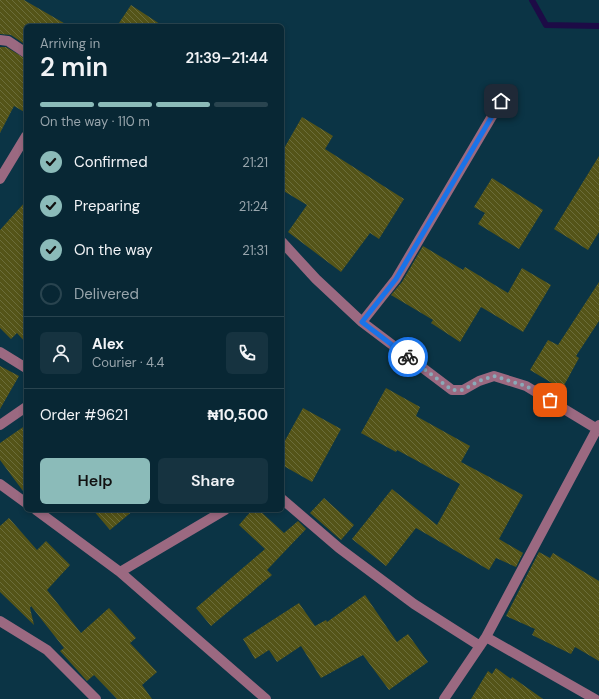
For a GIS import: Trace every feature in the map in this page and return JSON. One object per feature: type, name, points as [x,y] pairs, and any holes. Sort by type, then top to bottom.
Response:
[{"type":"street","points":[[0,40],[8,41],[24,52]]},
{"type":"street","points":[[362,322],[396,279],[501,101]]},
{"type":"street","points":[[0,179],[24,139]]},
{"type":"street","points":[[284,244],[316,279],[362,322],[452,390],[463,390],[479,381],[494,376],[526,386],[598,427],[486,637],[444,699]]},
{"type":"street","points":[[0,352],[24,367]]},
{"type":"street","points":[[0,425],[24,408]]},
{"type":"street","points":[[0,484],[24,502]]},
{"type":"street","points":[[284,501],[339,548],[414,604],[480,646]]},
{"type":"street","points":[[39,512],[120,572],[266,699]]},
{"type":"street","points":[[120,572],[222,512]]},
{"type":"street","points":[[0,621],[47,650],[96,699]]},
{"type":"street","points":[[486,637],[595,699]]},
{"type":"building","points":[[0,0],[24,0],[66,24],[24,24],[24,44],[11,35],[0,34]]},
{"type":"building","points":[[131,5],[160,24],[118,24]]},
{"type":"building","points":[[0,47],[6,47],[24,58],[24,112],[14,106],[0,133]]},
{"type":"building","points":[[302,117],[333,136],[325,149],[404,199],[379,239],[370,233],[341,272],[288,232],[307,205],[284,191],[284,148]]},
{"type":"building","points":[[599,156],[599,232],[588,250],[554,229]]},
{"type":"building","points":[[492,178],[543,210],[519,249],[478,224],[485,213],[474,207]]},
{"type":"building","points":[[24,203],[24,341],[17,333],[11,339],[0,328],[0,230]]},
{"type":"building","points":[[423,246],[463,270],[465,267],[508,293],[522,268],[551,285],[523,332],[481,307],[460,342],[431,323],[433,320],[391,295],[402,282]]},
{"type":"building","points":[[599,282],[599,321],[576,356],[579,358],[562,389],[530,370],[548,340],[558,345]]},
{"type":"building","points":[[0,366],[19,376],[0,409]]},
{"type":"building","points":[[386,388],[420,407],[416,416],[470,446],[461,462],[523,495],[499,539],[523,553],[516,567],[496,558],[489,570],[416,528],[386,566],[352,539],[392,489],[437,525],[460,484],[397,450],[396,452],[361,433]]},
{"type":"building","points":[[303,408],[341,429],[312,482],[284,466],[284,442]]},
{"type":"building","points":[[24,426],[24,492],[0,460],[0,443]]},
{"type":"building","points":[[324,498],[354,525],[341,540],[310,513]]},
{"type":"building","points":[[95,512],[132,512],[110,530]]},
{"type":"building","points":[[250,512],[261,512],[284,533],[298,521],[306,529],[267,570],[272,575],[211,626],[196,608],[265,549],[239,525]]},
{"type":"building","points":[[9,518],[37,550],[46,541],[70,565],[47,590],[81,633],[109,608],[136,638],[130,643],[157,672],[142,685],[152,699],[117,699],[94,675],[87,681],[60,651],[64,648],[31,606],[30,608],[34,625],[0,592],[0,526]]},
{"type":"building","points":[[539,552],[550,558],[553,553],[599,581],[599,661],[575,647],[571,654],[532,635],[535,629],[506,616]]},
{"type":"building","points":[[365,595],[397,642],[408,634],[428,662],[389,690],[363,655],[321,678],[301,646],[277,662],[269,650],[255,659],[243,639],[299,603],[315,626],[326,620],[327,622]]},
{"type":"building","points":[[496,668],[511,679],[512,677],[543,699],[471,699],[488,671],[492,674]]},
{"type":"waterway","points":[[532,0],[546,25],[599,26]]},
{"type":"way so far","points":[[408,357],[452,390],[463,390],[479,381],[494,376],[526,386],[550,400]]},
{"type":"route","points":[[408,357],[362,322],[396,279],[501,101]]}]
